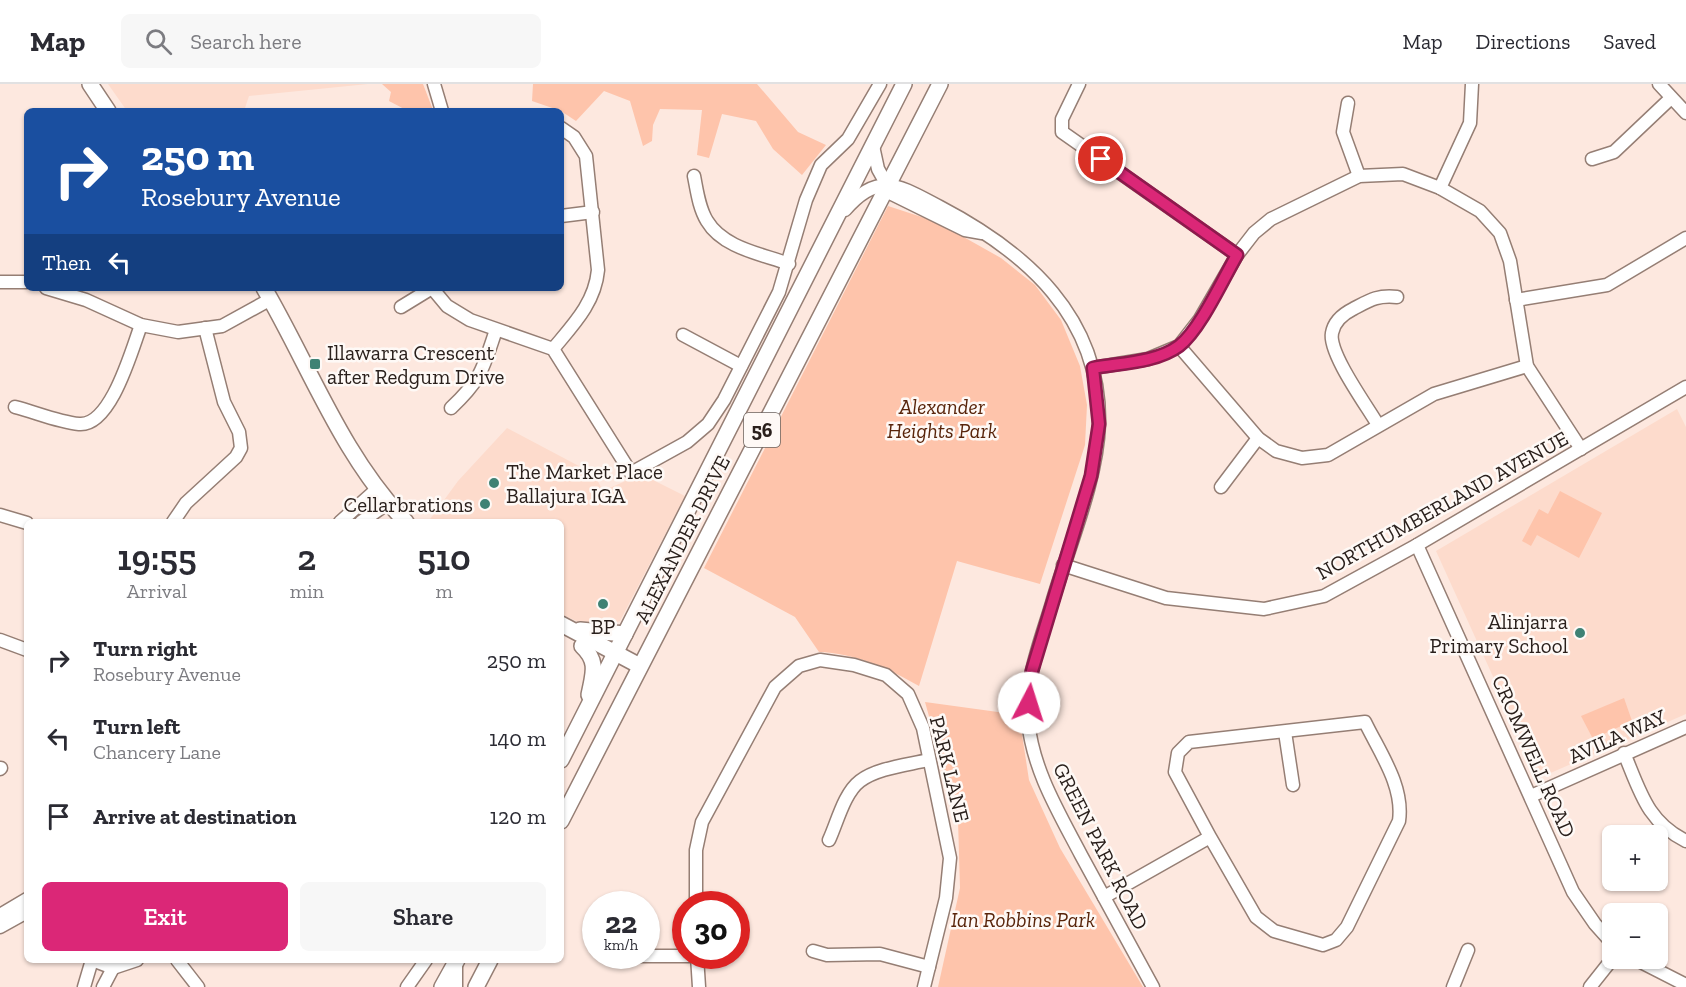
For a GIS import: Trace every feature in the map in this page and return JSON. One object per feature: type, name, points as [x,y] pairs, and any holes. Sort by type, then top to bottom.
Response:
[{"type":"main road","points":[[82,84],[99,108]]},
{"type":"main road","points":[[90,84],[106,108]]},
{"type":"main road","name":"ALEXANDER DRIVE","points":[[564,754],[904,84]]},
{"type":"main road","name":"ALEXANDER DRIVE","points":[[564,815],[940,84]]},
{"type":"main road","points":[[266,297],[342,453],[385,505],[393,519]]},
{"type":"main road","points":[[385,505],[402,519]]},
{"type":"main road","points":[[564,625],[588,631],[625,634]]},
{"type":"main road","points":[[564,626],[638,670]]},
{"type":"main road","points":[[564,637],[613,657]]},
{"type":"main road","points":[[582,646],[592,658],[594,665],[585,712]]},
{"type":"main road","points":[[442,987],[456,963]]},
{"type":"main road","points":[[476,987],[488,963]]},
{"type":"street","points":[[434,84],[441,108]]},
{"type":"street","points":[[434,291],[447,306],[470,320],[553,349],[631,473],[687,442],[708,424],[724,400],[779,292],[806,200],[821,165],[848,139],[880,84]]},
{"type":"street","points":[[1079,84],[1062,119],[1062,132],[1237,255]]},
{"type":"street","points":[[1440,188],[1470,123],[1472,84]]},
{"type":"street","points":[[1659,84],[1686,113]]},
{"type":"street","points":[[1592,159],[1614,152],[1671,98]]},
{"type":"street","points":[[1348,103],[1343,132],[1359,176]]},
{"type":"street","points":[[553,349],[583,313],[596,284],[593,212],[586,156],[574,137],[564,130]]},
{"type":"street","points":[[832,224],[864,190],[874,186],[888,186],[878,168],[873,146]]},
{"type":"street","points":[[1093,368],[1148,359],[1179,346],[1200,319],[1237,255],[1254,233],[1271,219],[1359,176],[1403,174],[1440,188],[1480,211],[1500,232],[1510,261],[1527,366],[1581,449]]},
{"type":"street","points":[[694,176],[707,222],[721,236],[734,244],[789,264]]},
{"type":"street","name":"GREEN PARK ROAD","points":[[888,186],[897,184],[969,222],[1023,260],[1057,295],[1077,327],[1093,368],[1099,424],[1091,476],[1032,671],[1028,719],[1040,777],[1153,987]]},
{"type":"street","points":[[564,216],[593,212]]},
{"type":"street","points":[[1516,300],[1607,285],[1686,238]]},
{"type":"street","points":[[0,282],[24,282]]},
{"type":"street","points":[[56,291],[86,300],[141,325],[177,332],[222,326],[266,297]]},
{"type":"street","points":[[86,300],[89,291]]},
{"type":"street","points":[[401,308],[427,291]]},
{"type":"street","points":[[1378,425],[1335,351],[1332,335],[1336,322],[1347,312],[1379,295],[1397,297]]},
{"type":"street","points":[[15,407],[81,424],[95,418],[113,399],[141,325]]},
{"type":"street","points":[[175,519],[186,503],[236,457],[241,448],[239,432],[224,402],[205,328]]},
{"type":"street","points":[[451,408],[473,388],[482,374],[496,330]]},
{"type":"street","points":[[683,335],[741,366]]},
{"type":"street","points":[[1179,346],[1258,438],[1276,451],[1302,458],[1329,455],[1434,394],[1527,366]]},
{"type":"street","name":"NORTHUMBERLAND AVENUE","points":[[1063,565],[1166,598],[1264,609],[1324,596],[1418,545],[1685,390]]},
{"type":"street","points":[[1221,487],[1258,438]]},
{"type":"street","points":[[343,519],[374,491]]},
{"type":"street","points":[[365,519],[385,505]]},
{"type":"street","points":[[0,515],[24,522]]},
{"type":"street","name":"CROMWELL ROAD","points":[[1418,545],[1573,892],[1602,932]]},
{"type":"street","points":[[0,640],[24,649]]},
{"type":"street","name":"PARK LANE","points":[[696,891],[696,850],[702,822],[775,687],[799,666],[820,660],[854,665],[886,675],[908,694],[923,728],[950,858],[946,898],[924,987]]},
{"type":"street","points":[[1365,722],[1397,788],[1401,806],[1399,821],[1347,927],[1336,940],[1323,945],[1274,931],[1256,917],[1210,837],[1174,772],[1178,753],[1189,742],[1365,722]]},
{"type":"street","name":"AVILA WAY","points":[[1531,796],[1686,727]]},
{"type":"street","points":[[1285,732],[1293,785]]},
{"type":"street","points":[[1624,753],[1648,810],[1661,826],[1686,841]]},
{"type":"street","points":[[829,840],[851,792],[860,781],[876,773],[928,760]]},
{"type":"street","points":[[1104,897],[1210,837]]},
{"type":"street","points":[[0,915],[24,901]]},
{"type":"street","points":[[0,927],[24,914]]},
{"type":"street","points":[[1453,987],[1468,950]]},
{"type":"street","points":[[813,951],[827,955],[880,954],[929,967]]},
{"type":"street","points":[[84,987],[91,963]]},
{"type":"street","points":[[100,963],[113,968],[128,963]]},
{"type":"street","points":[[179,963],[198,987]]},
{"type":"street","points":[[407,987],[424,963]]},
{"type":"street","points":[[456,987],[457,963]]},
{"type":"street","points":[[103,987],[113,968]]},
{"type":"street","points":[[698,969],[699,987]]},
{"type":"street","points":[[1590,987],[1604,969]]},
{"type":"street","points":[[1655,969],[1686,984]]},
{"type":"shaded area","points":[[108,84],[368,84],[249,96],[245,108],[125,108]]},
{"type":"shaded area","name":"Alinjarra Primary School","points":[[1677,409],[1686,427],[1686,714],[1539,778],[1436,551]]},
{"type":"shaded area","points":[[507,428],[594,474],[603,491],[641,474],[685,496],[620,621],[601,628],[585,625],[564,615],[564,519],[430,519],[458,481]]},
{"type":"green space","points":[[382,84],[423,84],[432,108],[402,108],[389,101],[391,92]]},
{"type":"green space","points":[[533,84],[757,84],[798,132],[826,145],[802,175],[773,149],[756,121],[722,114],[709,158],[697,155],[702,110],[660,109],[653,125],[652,141],[643,146],[630,101],[604,91],[576,121],[564,113],[564,108],[552,108],[532,101]]},
{"type":"green space","name":"Alexander Heights Park","points":[[888,206],[937,222],[1001,258],[1035,285],[1061,320],[1080,366],[1087,405],[1085,445],[1040,584],[957,561],[919,686],[895,673],[858,658],[819,652],[795,617],[704,568]]},
{"type":"green space","points":[[1560,491],[1602,513],[1579,558],[1537,535],[1531,546],[1522,541],[1539,509],[1548,514]]},
{"type":"green space","points":[[1624,698],[1632,721],[1593,739],[1581,716]]},
{"type":"green space","name":"Ian Robbins Park","points":[[925,702],[1019,715],[1029,780],[1060,848],[1143,987],[938,987],[960,888],[958,820]]},
{"type":"place","name":"Illawarra Crescent after Redgum Drive","points":[[315,364]]},
{"type":"place","name":"The Market Place Ballajura IGA","points":[[494,483]]},
{"type":"place","name":"Cellarbrations","points":[[485,504]]},
{"type":"place","name":"BP","points":[[603,604]]},
{"type":"place","name":"Alinjarra Primary School","points":[[1580,633]]},
{"type":"route","points":[[1029,703],[1032,671],[1091,476],[1099,424],[1093,368],[1148,359],[1179,346],[1200,319],[1237,255],[1101,159]]}]
